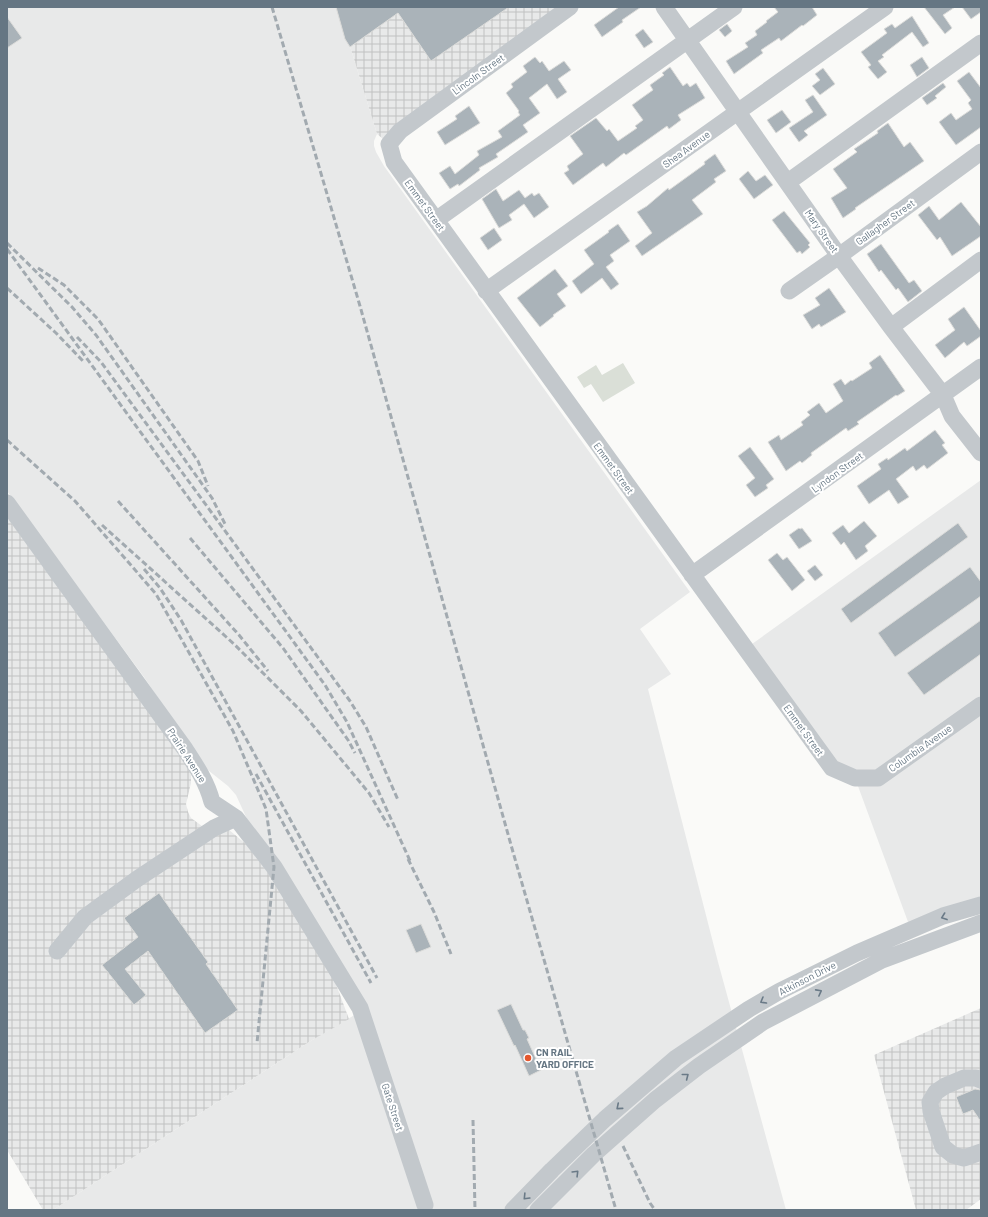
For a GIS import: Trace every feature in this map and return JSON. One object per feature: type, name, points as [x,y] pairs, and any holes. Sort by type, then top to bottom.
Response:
[{"type":"street","name":"Lincoln Street","points":[[389,144],[400,131],[570,7]]},
{"type":"street","name":"Mary Street","points":[[664,7],[890,327],[943,395],[952,416],[981,454]]},
{"type":"street","points":[[436,220],[734,7]]},
{"type":"street","name":"Shea Avenue","points":[[486,291],[885,7]]},
{"type":"street","points":[[788,182],[981,43]]},
{"type":"street","name":"Emmet Street","points":[[389,144],[394,162],[832,768],[855,778]]},
{"type":"street","name":"Gallagher Street","points":[[789,291],[981,152]]},
{"type":"street","points":[[890,327],[981,260]]},
{"type":"street","name":"Lyndon Street","points":[[692,575],[981,368]]},
{"type":"street","name":"Prairie Avenue","points":[[7,503],[185,749],[210,792],[212,802],[236,818],[274,867],[360,1008]]},
{"type":"street","name":"Columbia Avenue","points":[[855,778],[878,778],[981,705]]},
{"type":"street","points":[[57,951],[85,916],[137,878],[214,828],[236,818]]},
{"type":"street","name":"Atkinson Drive","points":[[513,1210],[582,1140],[676,1058],[749,1009],[780,991],[857,953],[943,916],[981,905]]},
{"type":"street","name":"Atkinson Drive","points":[[538,1210],[594,1154],[655,1100],[699,1066],[763,1022],[882,960],[981,923]]},
{"type":"street","name":"Gate Street","points":[[360,1008],[426,1205]]},
{"type":"street","points":[[981,1080],[976,1078],[964,1078],[945,1086],[936,1092],[930,1102],[931,1111],[943,1147],[953,1155],[964,1158],[981,1152]]},
{"type":"shaded area","points":[[7,7],[338,7],[377,134],[374,141],[374,146],[384,166],[690,592],[640,629],[671,674],[648,689],[718,962],[786,1210],[53,1210],[309,1042],[368,1007],[247,819],[236,795],[228,786],[204,767],[144,677],[7,491]]},
{"type":"shaded area","points":[[338,7],[570,7],[389,144],[377,134]]},
{"type":"shaded area","points":[[623,363],[635,383],[603,402],[591,384],[584,388],[577,377],[596,365],[602,375]]},
{"type":"shaded area","points":[[981,480],[981,905],[911,930],[855,778],[832,768],[745,649]]},
{"type":"shaded area","points":[[7,517],[184,759],[191,775],[191,783],[186,804],[191,818],[202,826],[228,829],[247,845],[279,887],[334,979],[349,1019],[309,1042],[53,1210],[43,1210],[7,1150]]},
{"type":"shaded area","points":[[981,1008],[981,1199],[966,1210],[916,1210],[874,1055]]},
{"type":"building","points":[[336,7],[509,7],[431,61],[398,13],[350,47],[345,39]]},
{"type":"building","points":[[619,7],[641,7],[622,20],[623,22],[602,37],[594,25]]},
{"type":"building","points":[[774,7],[812,7],[817,15],[781,41],[779,38],[761,50],[763,53],[734,74],[726,61],[748,47],[745,43],[757,35],[755,31],[778,12]]},
{"type":"building","points":[[924,7],[955,7],[943,15],[952,28],[945,34]]},
{"type":"building","points":[[962,7],[981,7],[981,12],[971,19]]},
{"type":"building","points":[[912,16],[929,43],[923,47],[912,32],[882,55],[884,57],[878,61],[887,72],[878,79],[868,67],[871,65],[861,52],[887,33],[884,29],[892,24],[895,28]]},
{"type":"building","points":[[7,17],[22,38],[7,48]]},
{"type":"building","points":[[727,24],[732,31],[725,37],[719,30]]},
{"type":"building","points":[[643,29],[653,42],[644,48],[635,35]]},
{"type":"building","points":[[535,57],[540,63],[542,61],[549,71],[564,61],[571,70],[558,79],[567,92],[557,99],[547,84],[529,98],[540,113],[523,125],[528,132],[496,154],[498,157],[479,168],[480,170],[459,186],[458,184],[450,189],[439,173],[450,166],[455,174],[479,155],[477,151],[502,137],[498,131],[520,115],[518,112],[519,111],[506,93],[513,87],[511,84],[527,72],[523,66]]},
{"type":"building","points":[[922,57],[929,68],[917,77],[910,65]]},
{"type":"building","points":[[670,67],[683,86],[687,83],[690,87],[696,83],[705,98],[678,115],[681,120],[669,129],[667,126],[626,155],[624,153],[606,167],[603,163],[573,185],[564,173],[569,170],[567,166],[583,154],[570,136],[596,118],[607,131],[609,129],[618,141],[637,128],[635,126],[643,120],[632,105],[653,90],[650,85],[664,75],[662,73]]},
{"type":"building","points":[[823,68],[835,84],[820,95],[812,86],[820,80],[815,74]]},
{"type":"building","points":[[969,72],[981,88],[981,127],[956,145],[939,122],[951,113],[956,120],[972,109],[968,103],[971,100],[957,81]]},
{"type":"building","points":[[943,83],[946,87],[935,96],[937,98],[927,105],[922,98]]},
{"type":"building","points":[[813,95],[827,115],[804,131],[808,135],[799,142],[789,128],[813,112],[805,100]]},
{"type":"building","points":[[469,106],[480,123],[445,145],[437,132],[457,119],[455,116]]},
{"type":"building","points":[[782,110],[791,122],[776,133],[767,120]]},
{"type":"building","points":[[888,123],[904,147],[910,142],[924,161],[855,208],[856,209],[843,218],[831,198],[847,188],[833,169],[857,152],[854,149],[878,133],[877,131]]},
{"type":"building","points":[[715,154],[726,171],[714,179],[716,182],[692,200],[703,214],[642,256],[635,246],[652,233],[637,212],[647,206],[668,188],[669,190],[705,164],[704,162]]},
{"type":"building","points":[[748,171],[756,181],[765,175],[773,185],[754,199],[739,179]]},
{"type":"building","points":[[496,189],[503,201],[519,190],[525,198],[532,193],[534,196],[539,193],[549,207],[534,218],[524,204],[509,215],[512,220],[499,228],[482,199]]},
{"type":"building","points":[[961,202],[981,227],[981,236],[952,256],[940,237],[937,240],[918,215],[929,206],[939,220]]},
{"type":"building","points":[[784,211],[810,243],[808,245],[810,247],[802,254],[800,251],[797,253],[772,220]]},
{"type":"building","points":[[618,224],[630,241],[610,255],[614,261],[606,267],[619,284],[611,290],[602,278],[581,294],[572,281],[594,264],[584,250]]},
{"type":"building","points":[[494,228],[502,240],[488,250],[480,238]]},
{"type":"building","points":[[881,244],[909,283],[914,280],[922,291],[908,302],[898,288],[896,290],[881,270],[879,272],[867,254]]},
{"type":"building","points":[[555,269],[568,286],[557,294],[566,306],[540,327],[517,298]]},
{"type":"building","points":[[829,288],[846,312],[821,327],[819,324],[812,329],[803,315],[820,305],[815,298]]},
{"type":"building","points":[[964,307],[981,331],[981,336],[967,346],[964,342],[945,358],[935,345],[955,330],[948,319]]},
{"type":"building","points":[[880,355],[905,391],[897,396],[896,395],[857,422],[859,424],[848,431],[846,428],[811,453],[812,455],[802,463],[800,461],[786,471],[768,442],[779,435],[781,440],[803,425],[801,422],[810,415],[807,412],[819,403],[826,413],[843,401],[833,384],[841,379],[845,385],[851,380],[852,381],[872,368],[869,363]]},
{"type":"building","points":[[935,430],[945,443],[942,445],[948,453],[927,469],[924,465],[916,471],[913,466],[896,479],[909,497],[898,504],[889,490],[869,504],[857,486],[881,469],[878,464],[887,458],[888,460],[905,448],[907,451]]},
{"type":"building","points":[[750,447],[774,479],[766,485],[768,488],[755,497],[746,485],[755,478],[738,456]]},
{"type":"building","points":[[864,521],[877,536],[865,546],[868,551],[856,560],[844,542],[841,545],[832,533],[843,525],[849,533]]},
{"type":"building","points":[[958,523],[968,537],[851,623],[841,609]]},
{"type":"building","points":[[799,528],[802,528],[812,541],[799,549],[789,535]]},
{"type":"building","points":[[777,553],[783,560],[787,557],[805,580],[792,591],[768,560]]},
{"type":"building","points":[[815,565],[823,575],[815,581],[807,571]]},
{"type":"building","points":[[970,567],[981,582],[981,596],[895,657],[878,633]]},
{"type":"building","points":[[981,620],[981,654],[924,695],[907,673]]},
{"type":"building","points":[[159,893],[208,962],[206,964],[238,1010],[205,1033],[148,951],[125,969],[146,995],[134,1005],[102,965],[138,937],[124,918]]},
{"type":"building","points":[[421,924],[431,947],[416,953],[406,930]]},
{"type":"building","name":"CN RAIL YARD OFFICE","points":[[511,1004],[523,1030],[525,1030],[529,1038],[527,1039],[541,1070],[529,1076],[497,1010]]},
{"type":"building","points":[[975,1089],[981,1090],[981,1122],[973,1110],[963,1114],[956,1097]]},
{"type":"railway","points":[[272,7],[360,306],[513,852],[616,1210]]},
{"type":"railway","points":[[7,243],[72,307],[96,335],[212,498],[225,524]]},
{"type":"railway","points":[[7,249],[325,685],[347,722],[411,863]]},
{"type":"railway","points":[[38,268],[64,285],[98,319],[198,461],[208,486]]},
{"type":"railway","points":[[7,288],[56,333],[83,361]]},
{"type":"railway","points":[[77,337],[101,362],[350,701],[366,727],[398,800]]},
{"type":"railway","points":[[7,440],[75,501],[156,594],[233,731],[266,809],[274,867],[257,1043]]},
{"type":"railway","points":[[118,501],[239,635],[268,671]]},
{"type":"railway","points":[[102,525],[234,644],[301,711],[369,793],[389,827]]},
{"type":"railway","points":[[190,538],[283,648],[348,740],[355,753]]},
{"type":"railway","points":[[144,569],[160,588],[181,620],[377,978]]},
{"type":"railway","points":[[256,774],[371,983]]},
{"type":"railway","points":[[408,859],[434,912],[451,954]]},
{"type":"railway","points":[[473,1120],[475,1210]]},
{"type":"railway","points":[[623,1146],[650,1203],[655,1210]]},
{"type":"place","name":"CN RAIL YARD OFFICE","points":[[528,1058]]}]
